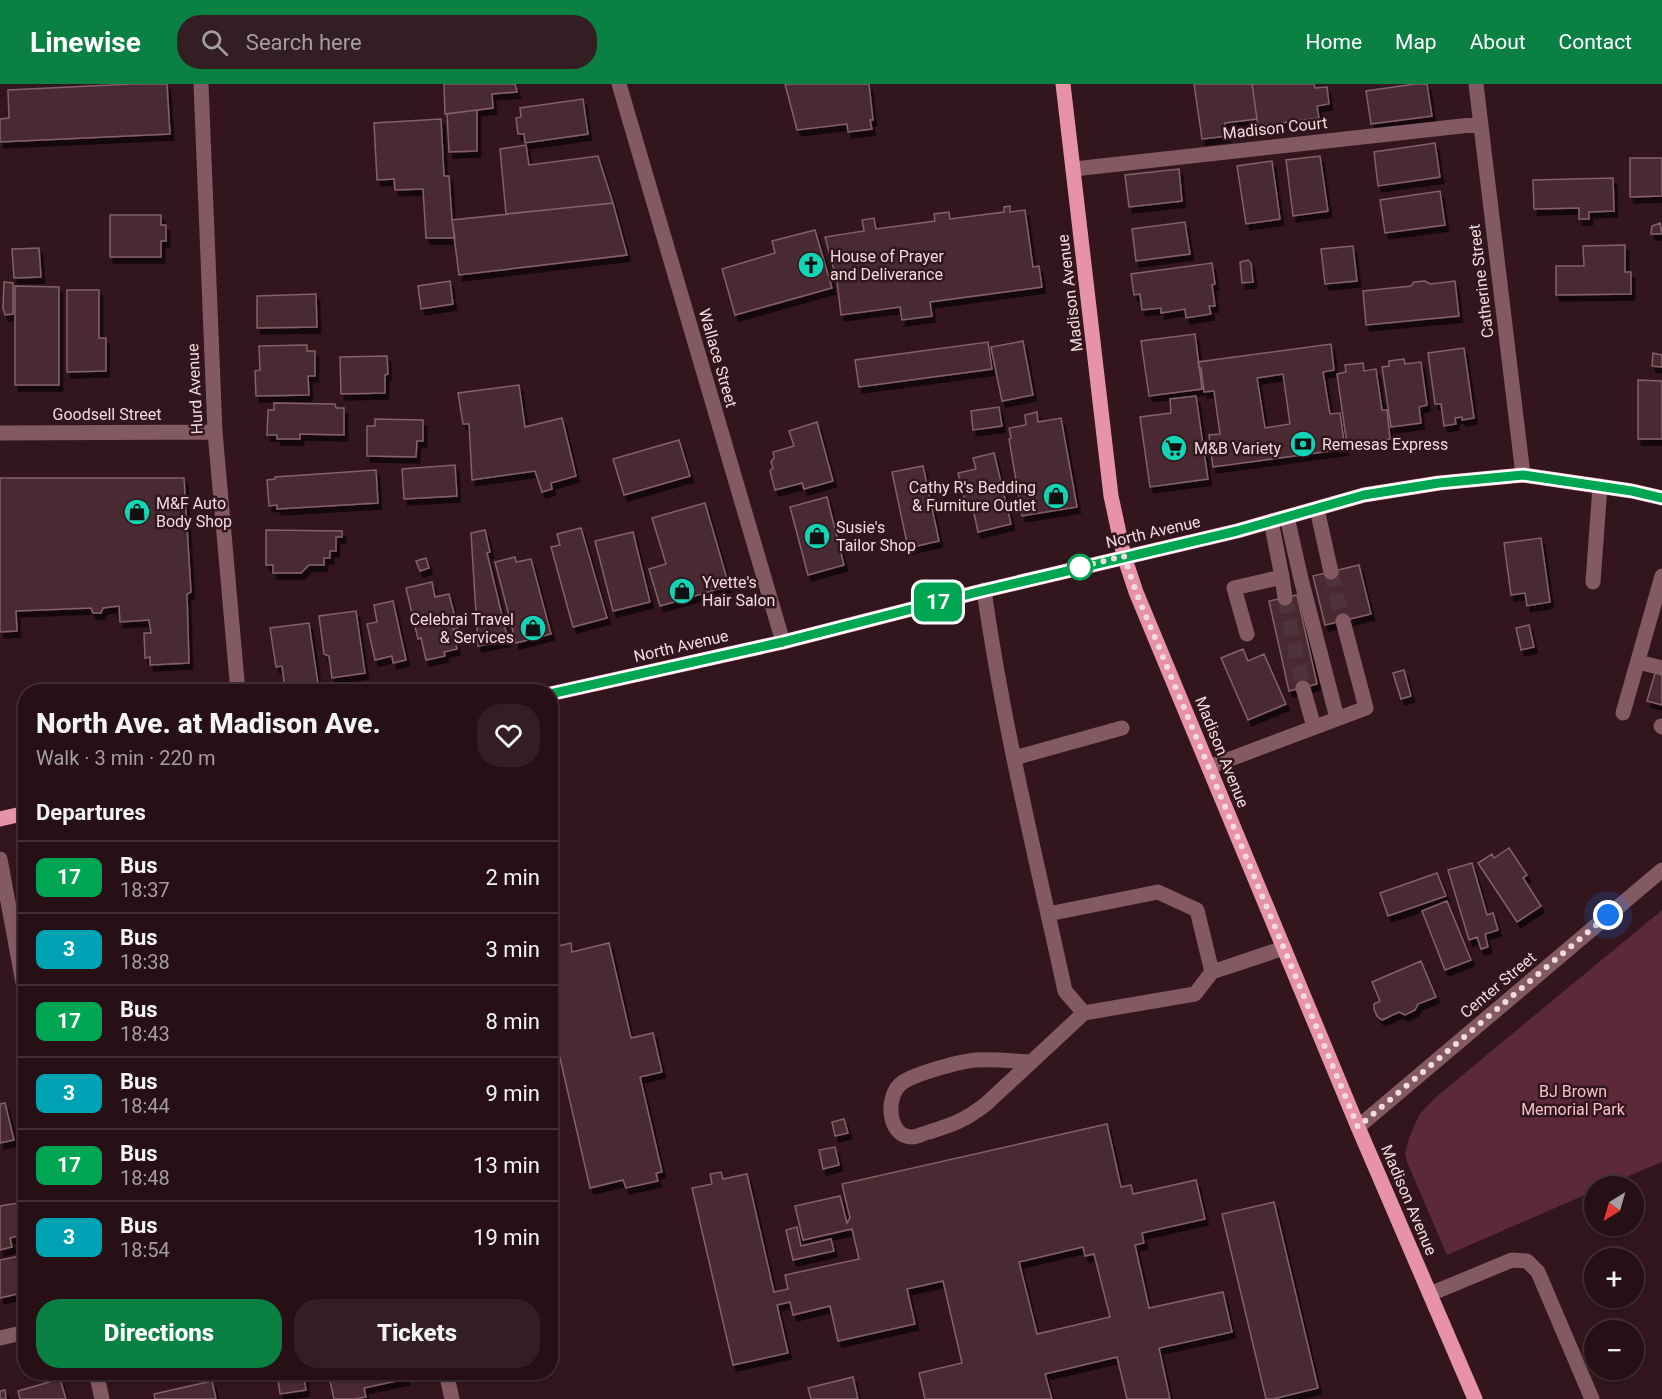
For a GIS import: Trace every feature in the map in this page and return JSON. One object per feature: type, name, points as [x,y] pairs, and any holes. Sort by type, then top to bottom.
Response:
[{"type":"main road","name":"Madison Avenue","points":[[1064,84],[1111,496],[1124,556],[1136,592],[1358,1127],[1475,1399]]},
{"type":"main road","name":"North Avenue","points":[[558,692],[783,642],[984,590],[1227,534],[1364,495],[1439,483],[1523,475],[1662,498]]},
{"type":"main road","points":[[0,819],[18,815]]},
{"type":"street","name":"Hurd Avenue","points":[[201,84],[215,432],[237,684]]},
{"type":"street","name":"Wallace Street","points":[[619,84],[783,642]]},
{"type":"street","name":"Catherine Street","points":[[1476,84],[1523,475]]},
{"type":"street","name":"Madison Court","points":[[1074,169],[1480,124]]},
{"type":"street","name":"Goodsell Street","points":[[0,433],[215,432]]},
{"type":"street","points":[[1593,582],[1600,486]]},
{"type":"street","points":[[1317,509],[1331,572]]},
{"type":"street","points":[[1287,517],[1337,718]]},
{"type":"street","points":[[1271,521],[1285,598]]},
{"type":"street","points":[[1623,713],[1662,576]]},
{"type":"street","points":[[1247,634],[1234,588],[1281,577]]},
{"type":"street","points":[[984,590],[990,639],[1014,758],[1065,991],[1084,1013]]},
{"type":"street","points":[[1209,766],[1366,708],[1343,621]]},
{"type":"street","points":[[1638,662],[1662,668]]},
{"type":"street","points":[[1303,688],[1314,727]]},
{"type":"street","points":[[1014,758],[1122,728]]},
{"type":"street","points":[[0,859],[18,956]]},
{"type":"street","name":"Center Street","points":[[1358,1127],[1662,870]]},
{"type":"street","points":[[1048,914],[1158,892],[1197,910],[1212,972]]},
{"type":"street","points":[[1031,1062],[975,1060],[905,1080],[890,1100],[894,1124],[898,1131],[912,1137],[955,1125],[986,1104],[1084,1013],[1196,994],[1212,972],[1284,948]]},
{"type":"street","points":[[1430,1294],[1512,1260],[1527,1261],[1538,1272],[1592,1399]]},
{"type":"street","points":[[0,1338],[18,1334]]},
{"type":"street","points":[[98,1380],[102,1399]]},
{"type":"street","points":[[448,1380],[452,1399]]},
{"type":"green space","name":"BJ Brown Memorial Park","points":[[1662,910],[1662,1162],[1629,1176],[1584,1176],[1584,1195],[1447,1255],[1405,1154],[1419,1115],[1436,1097]]},
{"type":"building","points":[[167,84],[170,134],[0,142],[0,119],[9,118],[8,90]]},
{"type":"building","points":[[444,84],[515,84],[517,92],[492,94],[493,108],[445,114]]},
{"type":"building","points":[[785,84],[869,84],[872,129],[848,132],[847,124],[797,130]]},
{"type":"building","points":[[1194,84],[1252,84],[1257,119],[1225,123],[1227,136],[1202,139]]},
{"type":"building","points":[[1252,84],[1314,84],[1315,88],[1327,87],[1329,104],[1317,106],[1319,118],[1258,126]]},
{"type":"building","points":[[1427,84],[1432,116],[1371,124],[1366,91]]},
{"type":"building","points":[[583,99],[588,134],[525,143],[524,134],[518,134],[516,118],[521,117],[520,108]]},
{"type":"building","points":[[477,110],[477,151],[449,152],[447,114]]},
{"type":"building","points":[[441,119],[444,176],[449,176],[455,238],[426,238],[423,189],[395,190],[394,179],[377,180],[374,123]]},
{"type":"building","points":[[1435,143],[1440,177],[1378,186],[1374,152]]},
{"type":"building","points":[[526,145],[529,165],[598,156],[613,203],[506,214],[500,149]]},
{"type":"building","points":[[1320,156],[1328,211],[1293,216],[1286,160]]},
{"type":"building","points":[[1630,158],[1662,158],[1662,196],[1630,197]]},
{"type":"building","points":[[1272,161],[1280,219],[1246,224],[1237,166]]},
{"type":"building","points":[[1179,169],[1182,201],[1129,207],[1125,175]]},
{"type":"building","points":[[1613,178],[1614,211],[1589,212],[1589,219],[1579,219],[1579,208],[1534,209],[1533,180]]},
{"type":"building","points":[[1440,191],[1445,225],[1385,233],[1380,200]]},
{"type":"building","points":[[613,203],[627,255],[459,275],[452,220]]},
{"type":"building","points":[[1010,206],[1010,212],[1025,210],[1033,267],[1039,266],[1042,287],[930,302],[932,316],[902,320],[900,307],[841,315],[837,281],[825,237],[864,231],[862,220],[874,218],[876,229],[935,221],[934,214],[949,212],[950,219],[1004,212],[1004,207]]},
{"type":"building","points":[[110,215],[161,215],[161,225],[166,225],[166,241],[161,241],[161,257],[110,257]]},
{"type":"building","points":[[1185,222],[1190,254],[1136,261],[1132,229]]},
{"type":"building","points":[[1660,223],[1662,234],[1651,234],[1652,226]]},
{"type":"building","points":[[815,230],[832,288],[735,315],[722,269],[775,253],[772,241]]},
{"type":"building","points":[[1625,245],[1625,272],[1631,272],[1631,294],[1556,295],[1556,266],[1584,266],[1583,246]]},
{"type":"building","points":[[1353,246],[1357,281],[1325,284],[1321,249]]},
{"type":"building","points":[[39,248],[41,277],[14,278],[12,249]]},
{"type":"building","points":[[1248,260],[1251,263],[1253,282],[1242,283],[1240,262]]},
{"type":"building","points":[[1212,263],[1215,306],[1209,306],[1211,314],[1186,318],[1185,309],[1161,313],[1161,308],[1142,310],[1140,294],[1134,295],[1131,274]]},
{"type":"building","points":[[450,281],[453,304],[421,309],[418,286]]},
{"type":"building","points":[[1425,281],[1430,284],[1455,281],[1459,316],[1366,325],[1363,291],[1411,286],[1414,282]]},
{"type":"building","points":[[4,282],[13,283],[13,314],[5,315],[3,308]]},
{"type":"building","points":[[15,286],[59,287],[59,385],[15,385]]},
{"type":"building","points":[[67,290],[99,290],[99,338],[106,338],[106,371],[67,372]]},
{"type":"building","points":[[316,294],[317,327],[257,328],[257,296]]},
{"type":"building","points":[[1195,334],[1202,389],[1149,396],[1141,341]]},
{"type":"building","points":[[1023,341],[1033,395],[1002,401],[991,347]]},
{"type":"building","points":[[988,342],[992,369],[859,387],[855,360]]},
{"type":"building","points":[[1331,344],[1334,370],[1323,372],[1330,414],[1340,413],[1345,449],[1213,467],[1209,435],[1220,434],[1214,391],[1204,392],[1198,362]],"holes":[[[1283,374],[1290,424],[1265,428],[1257,378]]]},
{"type":"building","points":[[307,345],[307,351],[315,351],[315,376],[308,376],[309,395],[256,396],[255,371],[260,370],[259,346]]},
{"type":"building","points":[[1464,348],[1474,418],[1462,420],[1462,417],[1455,418],[1456,424],[1444,426],[1441,404],[1435,404],[1428,353]]},
{"type":"building","points":[[1653,353],[1662,355],[1662,367],[1652,366]]},
{"type":"building","points":[[387,356],[388,374],[385,375],[385,393],[341,394],[340,357]]},
{"type":"building","points":[[1404,359],[1405,364],[1421,362],[1427,405],[1419,407],[1421,423],[1391,427],[1382,367],[1389,366],[1389,361]]},
{"type":"building","points":[[1363,363],[1364,371],[1376,369],[1382,410],[1387,410],[1390,439],[1347,444],[1337,374],[1346,372],[1345,365]]},
{"type":"building","points":[[1638,380],[1662,381],[1662,439],[1638,439]]},
{"type":"building","points":[[519,385],[525,427],[562,418],[576,476],[551,483],[552,489],[542,492],[535,471],[472,480],[469,424],[463,424],[458,393]]},
{"type":"building","name":"M&B Variety","points":[[1196,396],[1208,479],[1150,487],[1140,417],[1171,413],[1170,399]]},
{"type":"building","points":[[274,403],[335,404],[336,408],[344,408],[344,435],[300,434],[300,439],[277,439],[277,435],[267,435],[268,410],[274,410]]},
{"type":"building","points":[[999,407],[1002,426],[973,430],[971,411]]},
{"type":"building","points":[[1037,412],[1038,422],[1061,418],[1077,507],[1022,516],[1009,428],[1026,425],[1025,415]]},
{"type":"building","points":[[375,419],[423,420],[423,441],[417,441],[416,457],[367,456],[367,426],[375,426]]},
{"type":"building","points":[[817,422],[833,481],[804,489],[802,483],[775,490],[770,471],[773,468],[771,462],[774,458],[773,452],[794,446],[789,431]]},
{"type":"building","points":[[679,440],[690,476],[624,495],[613,459]]},
{"type":"building","points":[[994,453],[1011,524],[978,532],[972,504],[966,505],[958,473],[976,469],[973,458]]},
{"type":"building","points":[[455,465],[457,496],[404,499],[402,469]]},
{"type":"building","points":[[923,466],[939,541],[908,548],[892,472]]},
{"type":"building","points":[[376,470],[378,503],[277,509],[277,505],[269,506],[267,480],[275,479],[275,477]]},
{"type":"building","points":[[0,478],[184,478],[191,592],[187,594],[189,663],[150,665],[150,657],[145,658],[144,633],[151,633],[149,620],[120,622],[119,606],[103,608],[101,613],[93,613],[91,608],[16,611],[17,631],[0,632]]},
{"type":"building","name":"Susie's Tailor Shop","points":[[827,497],[844,565],[808,575],[790,507]]},
{"type":"building","points":[[705,503],[729,586],[660,606],[649,569],[666,564],[652,518]]},
{"type":"building","points":[[581,528],[607,618],[573,627],[551,547],[560,545],[557,534]]},
{"type":"building","points":[[266,530],[342,531],[342,537],[336,537],[336,551],[330,551],[330,558],[324,558],[324,565],[309,565],[301,573],[273,573],[273,565],[266,565]]},
{"type":"building","points":[[485,530],[490,552],[487,553],[508,640],[478,646],[471,533]]},
{"type":"building","points":[[633,532],[650,602],[613,611],[595,541]]},
{"type":"building","points":[[1541,538],[1550,602],[1527,606],[1525,593],[1511,595],[1504,543]]},
{"type":"building","points":[[515,557],[516,562],[531,559],[551,634],[516,643],[495,562]]},
{"type":"building","points":[[426,558],[429,568],[420,571],[416,561]]},
{"type":"building","points":[[1359,565],[1371,614],[1325,625],[1313,576]]},
{"type":"building","points":[[432,582],[435,597],[449,594],[458,629],[453,629],[457,649],[444,652],[445,656],[426,660],[421,638],[418,639],[406,588]]},
{"type":"building","points":[[1297,595],[1317,684],[1289,691],[1269,601]]},
{"type":"building","points":[[393,601],[406,660],[393,663],[392,656],[375,660],[367,624],[377,622],[374,605]]},
{"type":"building","points":[[356,611],[365,673],[332,678],[329,656],[324,654],[319,616]]},
{"type":"building","points":[[309,623],[318,684],[284,684],[282,666],[276,667],[270,628]]},
{"type":"building","points":[[1529,625],[1534,647],[1521,650],[1516,628]]},
{"type":"building","points":[[1243,649],[1248,661],[1264,654],[1286,704],[1248,720],[1221,658]]},
{"type":"building","points":[[1404,670],[1411,696],[1401,699],[1393,673]]},
{"type":"building","points":[[1656,670],[1662,672],[1662,705],[1647,701]]},
{"type":"building","points":[[1509,848],[1527,875],[1523,878],[1541,906],[1517,922],[1478,863],[1492,854],[1494,858]]},
{"type":"building","points":[[1472,863],[1487,915],[1493,913],[1498,930],[1485,934],[1488,947],[1481,949],[1477,937],[1469,940],[1448,870]]},
{"type":"building","points":[[1437,873],[1446,896],[1388,916],[1380,893]]},
{"type":"building","points":[[1447,901],[1471,960],[1445,970],[1422,911]]},
{"type":"building","points":[[571,943],[572,952],[609,943],[631,1038],[653,1033],[662,1072],[640,1077],[662,1172],[656,1173],[658,1181],[626,1188],[623,1180],[590,1188],[558,1050],[558,946]]},
{"type":"building","points":[[1421,961],[1436,997],[1418,1004],[1415,1010],[1405,1015],[1399,1012],[1382,1020],[1374,1009],[1374,1004],[1380,1001],[1372,982]]},
{"type":"building","points":[[5,1103],[14,1140],[0,1143],[0,1104]]},
{"type":"building","points":[[844,1119],[848,1133],[835,1136],[832,1122]]},
{"type":"building","points":[[1107,1124],[1121,1187],[1131,1185],[1133,1194],[1196,1180],[1205,1219],[1142,1233],[1144,1243],[1135,1245],[1149,1308],[1223,1292],[1232,1332],[1159,1348],[1170,1399],[1127,1399],[1117,1357],[1045,1374],[1052,1399],[925,1399],[919,1373],[962,1363],[943,1281],[907,1289],[915,1324],[838,1341],[830,1306],[793,1315],[790,1302],[777,1305],[788,1353],[733,1365],[692,1188],[712,1184],[710,1174],[721,1172],[723,1179],[747,1174],[774,1292],[788,1289],[785,1275],[859,1259],[852,1229],[803,1240],[795,1206],[840,1196],[847,1223],[850,1218],[842,1184]],"holes":[[[1083,1247],[1085,1256],[1094,1254],[1110,1317],[1037,1334],[1019,1262]]]},
{"type":"building","points":[[835,1147],[839,1165],[823,1169],[819,1150]]},
{"type":"building","points":[[1274,1202],[1318,1388],[1266,1399],[1222,1214]]},
{"type":"building","points":[[18,1203],[18,1236],[10,1238],[12,1247],[0,1250],[0,1206]]},
{"type":"building","points":[[797,1227],[801,1246],[831,1239],[834,1251],[793,1260],[786,1230]]},
{"type":"building","points":[[18,1256],[18,1294],[0,1298],[0,1260]]},
{"type":"building","points":[[853,1377],[858,1399],[811,1399],[808,1388]]},
{"type":"building","points":[[60,1380],[66,1399],[20,1399],[18,1391]]},
{"type":"building","points":[[278,1380],[304,1380],[306,1390],[280,1394]]},
{"type":"building","points":[[330,1380],[401,1380],[364,1388],[366,1397],[334,1399]]},
{"type":"building","points":[[212,1381],[216,1399],[155,1399],[154,1394]]},
{"type":"building","points":[[5,1390],[6,1399],[0,1399],[0,1391]]},
{"type":"tunnel","points":[[1331,572],[1343,621]]},
{"type":"tunnel","points":[[1285,598],[1303,688]]},
{"type":"bus line","name":"17","points":[[558,692],[783,642],[1124,556],[1237,531],[1364,495],[1439,483],[1523,475],[1632,491],[1662,498]]},
{"type":"place","name":"House of Prayer and Deliverance","points":[[811,265]]},
{"type":"place","name":"Remesas Express","points":[[1303,444]]},
{"type":"place","name":"M&B Variety","points":[[1174,448]]},
{"type":"place","name":"Cathy R's Bedding & Furniture Outlet","points":[[1056,496]]},
{"type":"place","name":"M&F Auto Body Shop","points":[[137,512]]},
{"type":"place","name":"Susie's Tailor Shop","points":[[817,536]]},
{"type":"place","name":"Yvette's Hair Salon","points":[[682,591]]},
{"type":"place","name":"Celebrai Travel & Services","points":[[533,628]]},
{"type":"route","points":[[1080,567],[1076,568],[1124,556],[1136,592],[1358,1127],[1608,915]]}]
